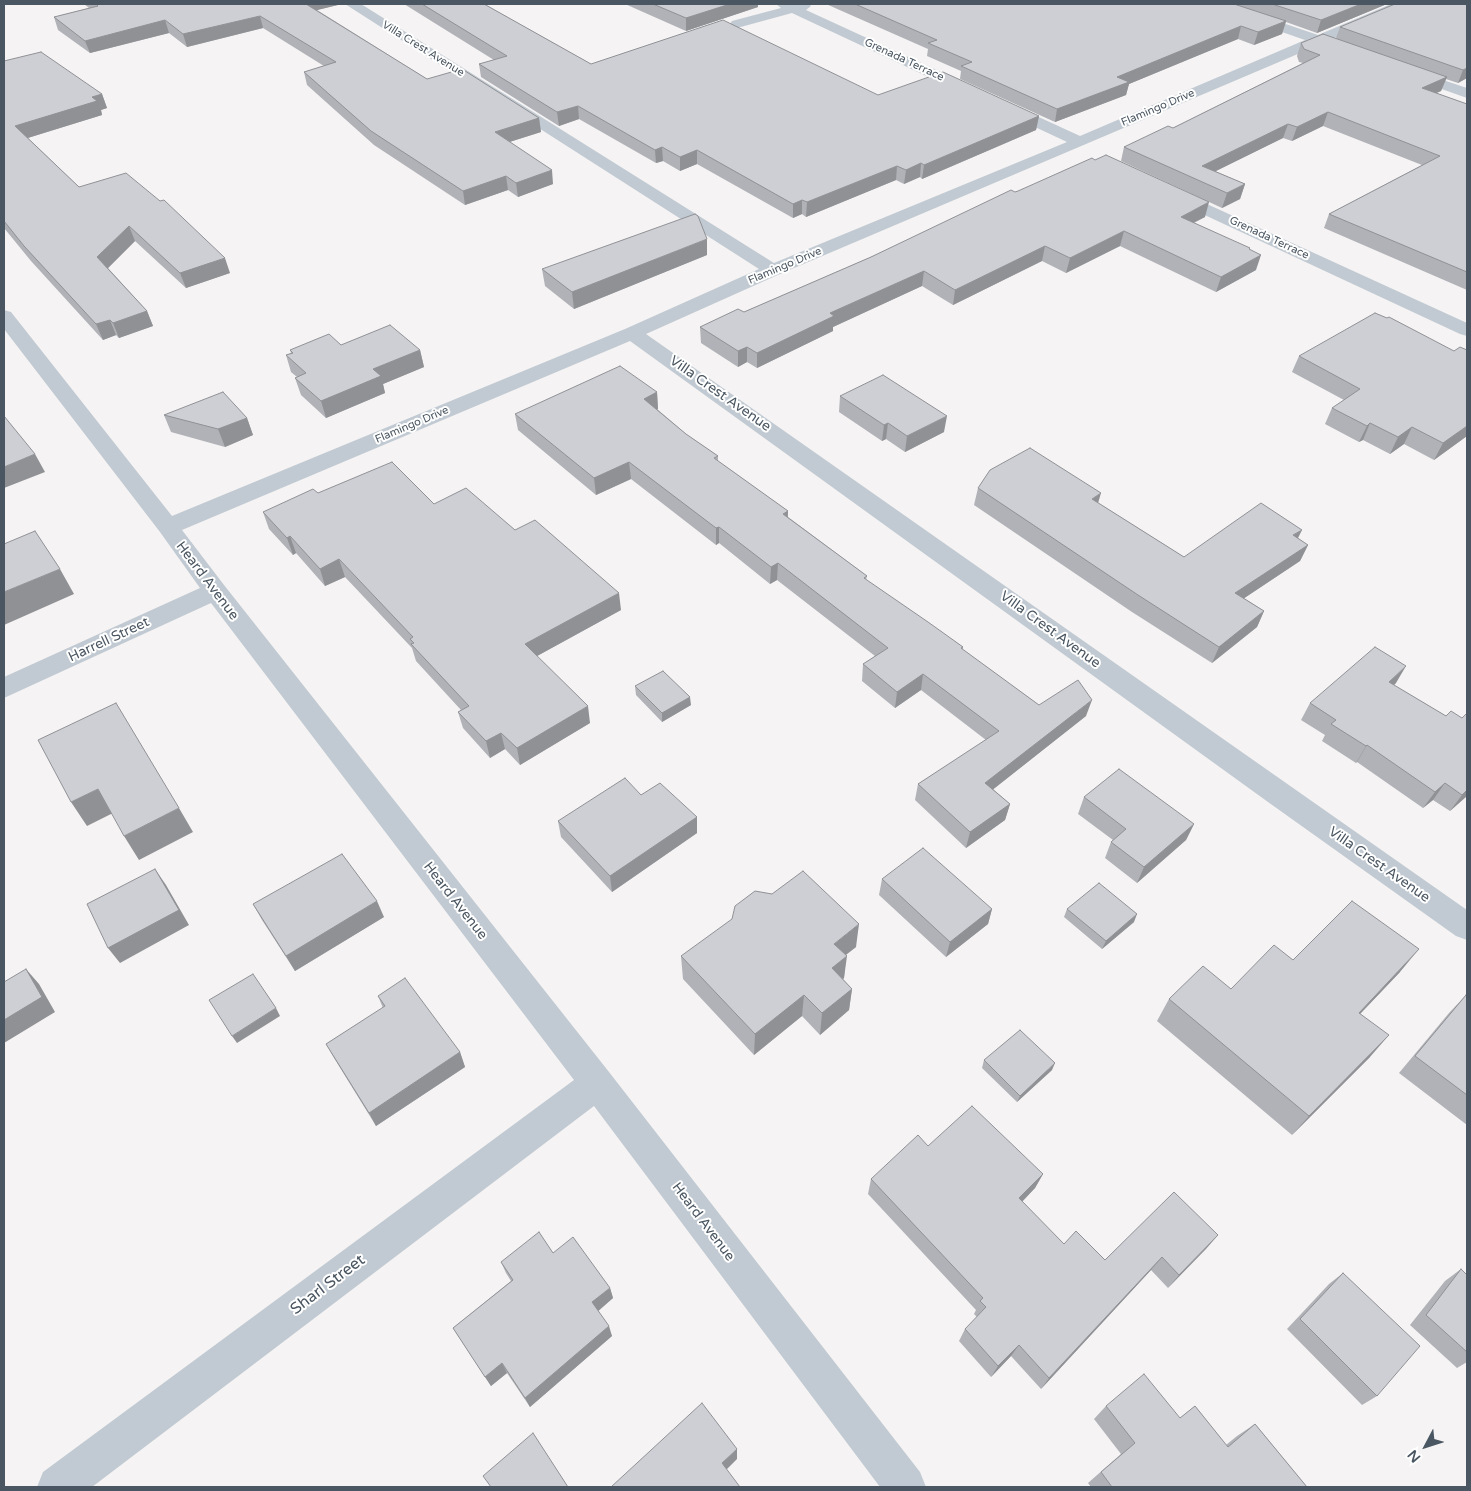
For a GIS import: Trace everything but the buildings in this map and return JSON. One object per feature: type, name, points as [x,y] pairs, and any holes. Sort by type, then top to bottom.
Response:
[{"type":"street","name":"Villa Crest Avenue","points":[[352,4],[773,270]]},
{"type":"street","points":[[738,24],[788,6],[811,4]]},
{"type":"street","points":[[1215,4],[1336,46]]},
{"type":"street","name":"Flamingo Drive","points":[[168,527],[632,333],[773,270],[1080,148],[1317,40],[1402,4]]},
{"type":"street","name":"Grenada Terrace","points":[[788,6],[1080,148]]},
{"type":"street","points":[[1392,66],[1467,93]]},
{"type":"street","name":"Grenada Terrace","points":[[1152,184],[1467,330]]},
{"type":"street","name":"Heard Avenue","points":[[4,316],[597,1083],[905,1487]]},
{"type":"street","name":"Villa Crest Avenue","points":[[632,333],[1270,788],[1463,917]]},
{"type":"street","name":"Harrell Street","points":[[4,688],[215,591]]},
{"type":"street","name":"Sharl Street","points":[[58,1487],[597,1083]]}]
